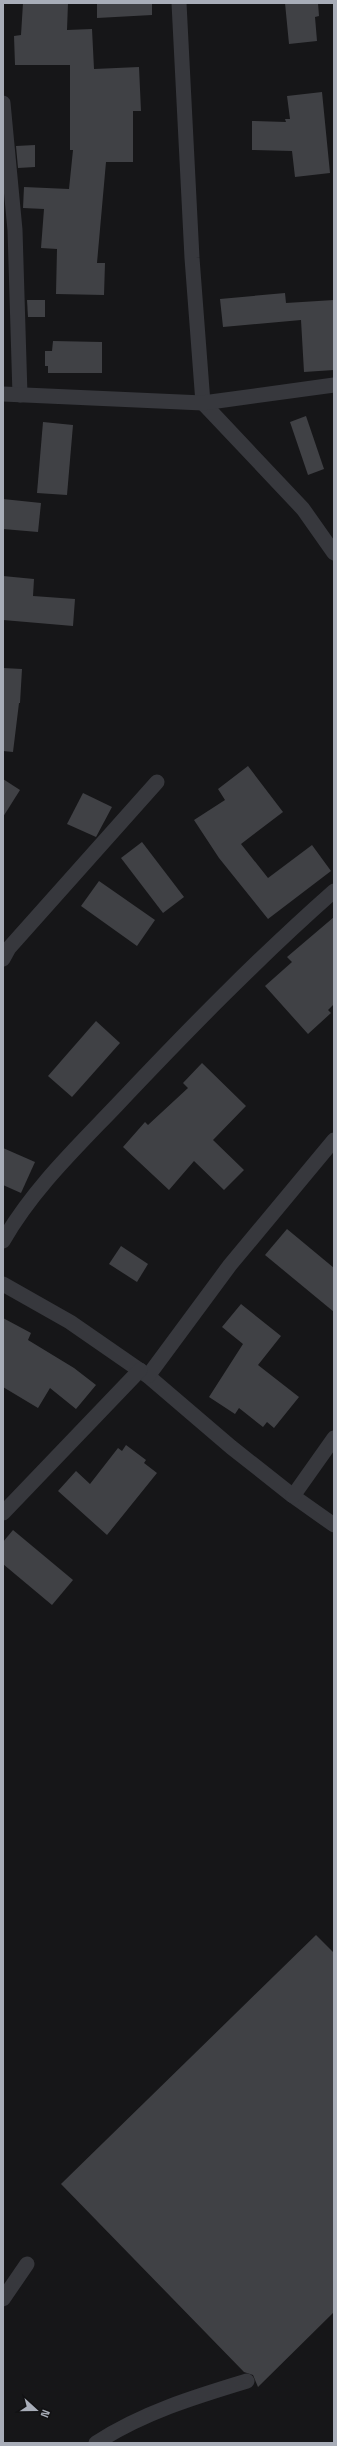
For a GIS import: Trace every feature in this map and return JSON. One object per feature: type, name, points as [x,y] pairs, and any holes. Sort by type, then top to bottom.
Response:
[{"type":"street","points":[[179,3],[192,258],[203,403],[303,509],[334,553]]},
{"type":"street","points":[[3,103],[15,230],[20,395]]},
{"type":"street","points":[[3,394],[203,403],[334,385]]},
{"type":"street","points":[[3,958],[9,948],[157,782]]},
{"type":"street","points":[[3,1241],[15,1219],[39,1186],[194,1023],[276,942],[334,891]]},
{"type":"street","points":[[3,1513],[144,1373],[230,1265],[334,1140]]},
{"type":"street","points":[[3,1284],[70,1322],[144,1373],[293,1496],[334,1525]]},
{"type":"street","points":[[293,1496],[334,1438]]},
{"type":"street","points":[[3,2299],[27,2264]]},
{"type":"street","points":[[96,2443],[120,2427],[146,2416],[186,2400],[247,2381]]},
{"type":"building","points":[[23,3],[68,3],[67,30],[92,29],[94,69],[139,67],[141,111],[133,111],[133,162],[106,162],[97,263],[105,263],[104,295],[56,294],[57,249],[41,248],[44,209],[23,208],[24,187],[69,189],[73,150],[70,150],[70,65],[15,65],[14,36],[21,35]]},
{"type":"building","points":[[97,3],[152,3],[152,15],[97,18]]},
{"type":"building","points":[[285,3],[318,3],[319,16],[315,17],[317,41],[289,44]]},
{"type":"building","points":[[322,92],[330,173],[295,177],[292,151],[252,150],[252,121],[286,122],[285,119],[290,119],[287,96]]},
{"type":"building","points":[[35,145],[35,167],[18,168],[16,146]]},
{"type":"building","points":[[285,293],[286,303],[334,300],[334,370],[304,372],[301,320],[223,327],[220,299]]},
{"type":"building","points":[[27,300],[45,300],[45,317],[28,317]]},
{"type":"building","points":[[53,341],[102,342],[102,373],[48,373],[48,366],[45,366],[45,351],[52,351]]},
{"type":"building","points":[[306,416],[324,469],[308,475],[290,422]]},
{"type":"building","points":[[43,422],[73,425],[67,495],[37,493]]},
{"type":"building","points":[[3,499],[41,503],[38,532],[3,529]]},
{"type":"building","points":[[3,576],[34,579],[33,596],[75,599],[73,626],[3,620]]},
{"type":"building","points":[[3,668],[22,669],[20,703],[13,752],[3,751]]},
{"type":"building","points":[[248,766],[283,812],[241,844],[268,878],[312,845],[331,871],[268,919],[219,858],[194,820],[225,800],[218,789]]},
{"type":"building","points":[[3,779],[20,790],[3,817]]},
{"type":"building","points":[[83,793],[112,807],[96,837],[67,824]]},
{"type":"building","points":[[142,842],[184,897],[163,913],[121,858]]},
{"type":"building","points":[[99,881],[155,920],[137,946],[81,906]]},
{"type":"building","points":[[334,917],[334,1004],[328,1010],[331,1013],[308,1034],[265,986],[292,962],[287,957]]},
{"type":"building","points":[[96,1021],[120,1043],[72,1097],[48,1076]]},
{"type":"building","points":[[202,1063],[246,1106],[213,1140],[244,1170],[224,1190],[194,1161],[169,1190],[123,1147],[145,1122],[148,1125],[188,1088],[183,1083]]},
{"type":"building","points":[[3,1148],[35,1162],[21,1193],[3,1185]]},
{"type":"building","points":[[287,1229],[334,1268],[334,1312],[265,1255]]},
{"type":"building","points":[[121,1246],[148,1264],[137,1282],[109,1264]]},
{"type":"building","points":[[241,1304],[281,1336],[258,1365],[299,1397],[274,1428],[267,1422],[263,1427],[239,1408],[235,1414],[209,1397],[243,1344],[222,1327]]},
{"type":"building","points":[[3,1318],[31,1333],[28,1340],[74,1368],[96,1385],[76,1409],[50,1388],[38,1408],[3,1387]]},
{"type":"building","points":[[126,1445],[146,1460],[144,1463],[157,1473],[107,1535],[58,1491],[76,1471],[90,1484],[118,1448],[122,1451]]},
{"type":"building","points":[[13,1530],[73,1580],[52,1605],[3,1564],[3,1542]]},
{"type":"building","points":[[316,1935],[334,1953],[334,2312],[258,2387],[253,2375],[244,2372],[61,2184]]}]
